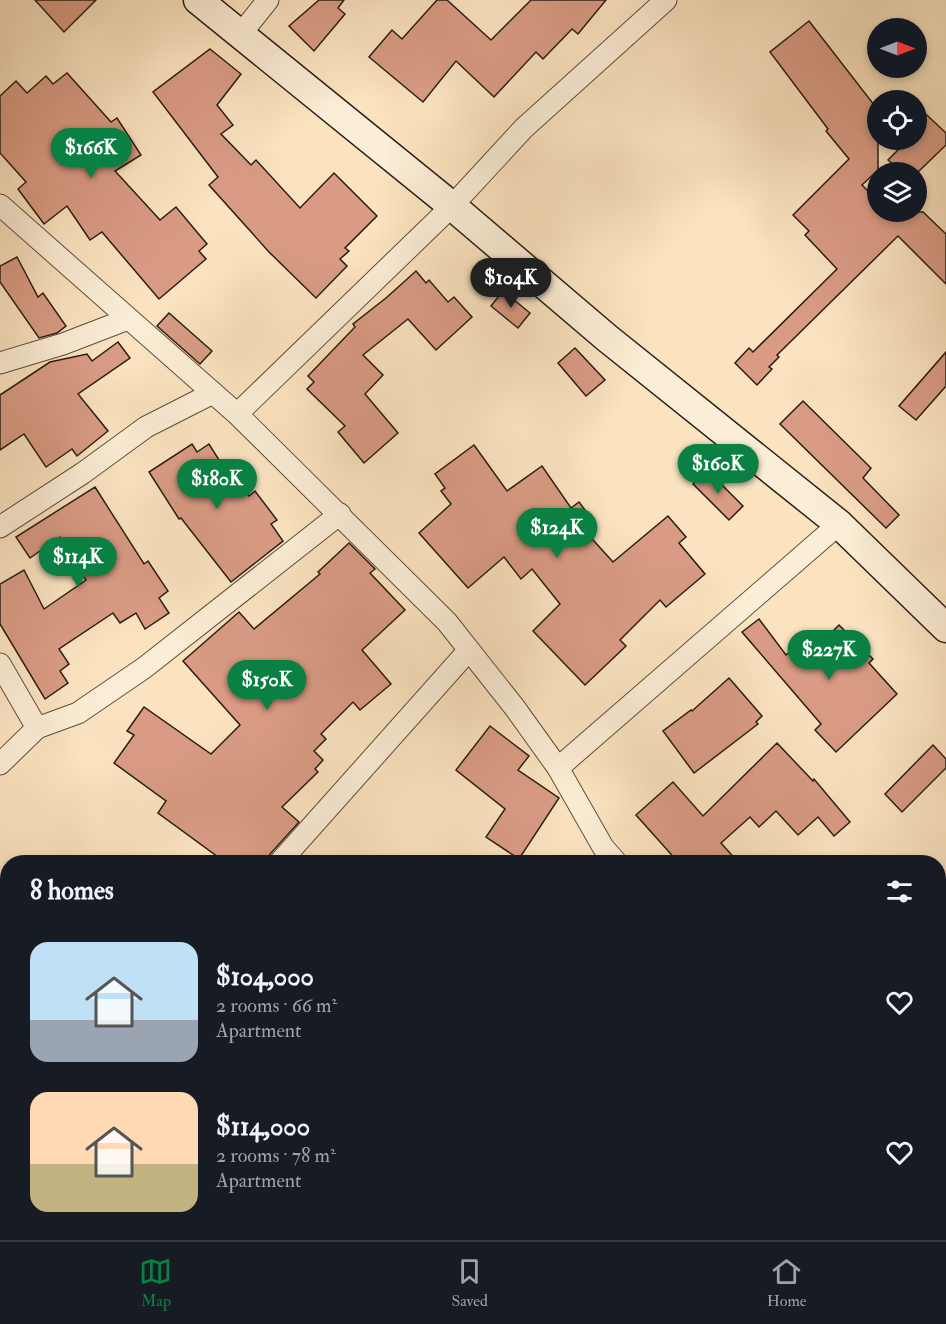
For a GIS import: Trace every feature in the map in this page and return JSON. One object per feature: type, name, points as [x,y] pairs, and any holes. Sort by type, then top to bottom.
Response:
[{"type":"main road","points":[[198,0],[452,206],[607,338],[839,524],[946,628]]},
{"type":"street","points":[[240,35],[268,0]]},
{"type":"street","points":[[237,414],[452,206],[524,128],[666,0]]},
{"type":"street","points":[[0,206],[237,414],[447,622],[515,708],[558,768],[603,855]]},
{"type":"street","points":[[0,363],[63,344],[128,319]]},
{"type":"street","points":[[0,527],[83,473],[146,427],[213,393]]},
{"type":"street","points":[[0,764],[37,728],[78,713],[144,668],[340,514]]},
{"type":"street","points":[[558,768],[839,524]]},
{"type":"street","points":[[285,855],[469,650]]},
{"type":"street","points":[[0,664],[37,728]]},
{"type":"building","points":[[35,0],[96,0],[64,32]]},
{"type":"building","points":[[319,0],[344,0],[338,8],[345,14],[314,51],[289,26]]},
{"type":"building","points":[[437,0],[447,0],[491,40],[531,0],[606,0],[578,34],[572,29],[543,59],[536,52],[494,97],[456,61],[423,102],[369,57],[392,30],[402,39]]},
{"type":"building","points":[[809,21],[867,96],[867,150],[878,150],[878,162],[867,162],[867,180],[862,185],[867,190],[867,222],[927,222],[927,216],[946,234],[946,284],[898,236],[777,355],[779,357],[769,367],[772,369],[757,385],[735,363],[749,348],[753,352],[837,269],[805,235],[809,231],[793,215],[849,159],[826,131],[828,129],[770,52]]},
{"type":"building","points":[[210,49],[241,74],[217,105],[233,125],[221,134],[251,165],[256,160],[300,208],[334,173],[377,216],[345,248],[349,251],[340,259],[347,266],[316,298],[269,252],[209,185],[218,177],[153,92]]},
{"type":"building","points":[[67,73],[111,122],[117,118],[141,155],[115,171],[160,220],[176,207],[207,244],[199,251],[206,259],[159,299],[102,232],[90,240],[67,206],[44,224],[18,189],[26,182],[0,153],[0,96],[16,81],[27,93],[46,76],[53,84]]},
{"type":"building","points":[[927,115],[946,133],[946,145],[927,163],[888,160],[898,150],[927,150]]},
{"type":"building","points":[[17,257],[38,297],[43,293],[66,326],[57,333],[39,338],[0,282],[0,266]]},
{"type":"building","points":[[416,271],[426,283],[429,280],[448,302],[454,297],[472,317],[436,350],[408,319],[363,355],[383,375],[365,394],[398,433],[364,463],[338,432],[345,426],[307,389],[314,382],[308,376],[355,327],[353,324]]},
{"type":"building","points":[[503,291],[530,313],[518,328],[491,306]]},
{"type":"building","points":[[169,313],[212,351],[200,364],[157,326]]},
{"type":"building","points":[[118,342],[130,358],[78,394],[108,431],[77,456],[72,449],[46,467],[24,434],[0,450],[0,395],[50,362],[87,354],[92,361]]},
{"type":"building","points":[[575,348],[605,380],[586,396],[558,363]]},
{"type":"building","points":[[946,352],[946,386],[916,420],[899,406]]},
{"type":"building","points":[[803,401],[871,468],[863,478],[899,515],[886,528],[780,424]]},
{"type":"building","points":[[192,444],[197,452],[209,444],[238,490],[242,487],[249,496],[255,491],[277,520],[271,524],[283,541],[231,582],[181,518],[179,519],[149,472]]},
{"type":"building","points":[[474,445],[507,491],[542,466],[571,508],[579,502],[594,522],[584,530],[613,562],[668,516],[686,537],[679,543],[705,574],[666,607],[660,600],[620,640],[626,646],[585,685],[533,631],[560,604],[532,569],[521,579],[504,557],[468,588],[419,533],[451,504],[441,491],[445,488],[435,474]]},
{"type":"building","points":[[707,470],[743,506],[729,520],[693,484]]},
{"type":"building","points":[[95,487],[144,564],[148,561],[168,591],[159,598],[169,613],[145,629],[136,613],[120,623],[113,613],[59,649],[69,664],[60,671],[68,683],[45,699],[0,624],[0,584],[24,570],[44,609],[86,580],[60,537],[30,558],[16,537]]},
{"type":"building","points":[[349,543],[375,569],[370,573],[405,610],[362,650],[391,684],[360,710],[353,702],[321,734],[326,739],[314,751],[323,760],[315,769],[318,772],[282,807],[299,822],[270,855],[215,855],[158,813],[166,801],[114,763],[134,735],[127,731],[144,707],[211,754],[240,725],[183,661],[239,612],[254,629],[320,574],[318,572]]},
{"type":"building","points":[[759,619],[786,655],[803,640],[813,651],[839,625],[873,659],[869,663],[897,694],[836,752],[815,730],[821,724],[742,632]]},
{"type":"building","points":[[729,678],[762,716],[756,722],[758,724],[694,773],[663,731],[692,711]]},
{"type":"building","points":[[490,726],[529,756],[518,770],[559,798],[522,855],[513,855],[486,837],[505,809],[456,770]]},
{"type":"building","points":[[777,743],[813,781],[814,779],[850,822],[834,836],[818,817],[798,835],[776,811],[759,827],[750,817],[721,843],[732,855],[672,855],[636,815],[673,782],[703,816]]},
{"type":"building","points":[[933,745],[946,759],[946,768],[902,812],[885,794]]}]
